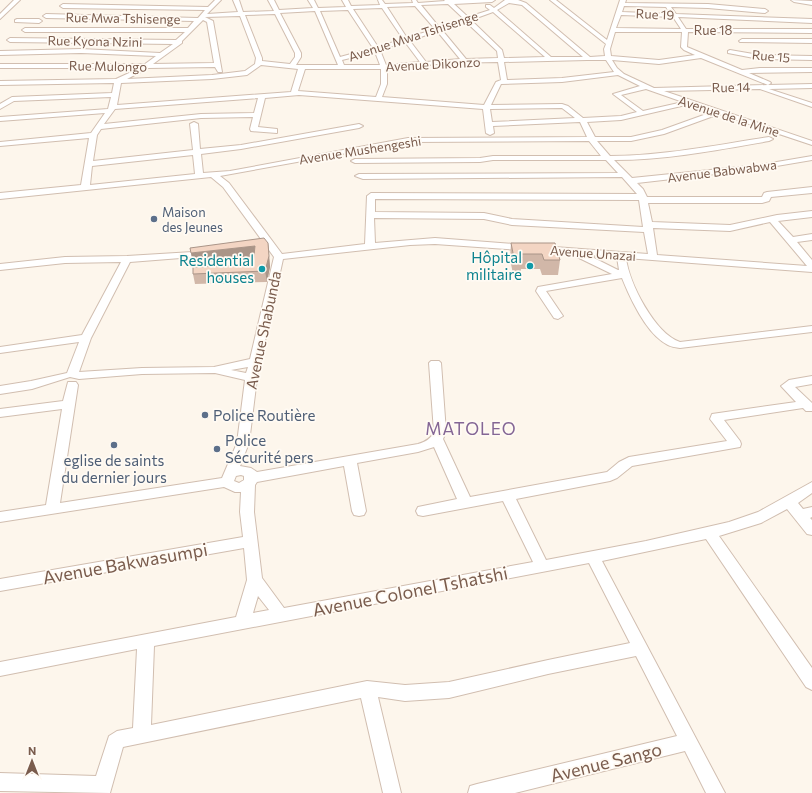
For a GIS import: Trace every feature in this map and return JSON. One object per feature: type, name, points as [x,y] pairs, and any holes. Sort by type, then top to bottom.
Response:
[{"type":"street","points":[[0,17],[17,0]]},
{"type":"street","points":[[5,44],[71,0]]},
{"type":"street","points":[[85,188],[93,135],[111,109],[118,80],[144,67],[180,42],[218,0]]},
{"type":"street","points":[[0,83],[160,80],[222,76],[249,72],[259,63],[259,58],[236,0]]},
{"type":"street","points":[[271,0],[298,53],[298,57],[292,66]]},
{"type":"street","points":[[311,0],[342,67]]},
{"type":"street","points":[[345,0],[375,49],[384,67],[384,81],[381,94],[378,98]]},
{"type":"street","points":[[379,0],[406,40],[424,63]]},
{"type":"street","points":[[479,0],[493,10],[550,60]]},
{"type":"street","name":"Avenue Mwa Tshisenge","points":[[202,18],[241,14],[384,6],[416,2],[492,0]]},
{"type":"street","points":[[553,0],[609,44]]},
{"type":"street","points":[[794,0],[812,3]]},
{"type":"street","points":[[448,1],[500,51],[502,54],[501,61],[504,82]]},
{"type":"street","name":"Avenue Mwa Tshisenge","points":[[339,59],[440,29],[493,10],[508,1],[521,1],[545,23],[571,42],[589,59]]},
{"type":"street","points":[[726,1],[726,17]]},
{"type":"street","points":[[416,2],[440,29],[465,61]]},
{"type":"street","points":[[619,73],[608,58],[607,50],[622,2],[765,11]]},
{"type":"street","points":[[667,5],[685,30],[684,47],[688,51],[775,86]]},
{"type":"street","points":[[766,19],[765,11],[767,5]]},
{"type":"street","points":[[63,6],[210,9]]},
{"type":"street","name":"Rue 19","points":[[619,13],[812,21]]},
{"type":"street","name":"Rue Mwa Tshisenge","points":[[46,16],[202,18]]},
{"type":"street","points":[[202,18],[210,21],[217,65],[222,76]]},
{"type":"street","points":[[17,21],[39,21]]},
{"type":"street","points":[[25,30],[190,30]]},
{"type":"street","name":"Rue 18","points":[[613,30],[812,30]]},
{"type":"street","points":[[769,30],[794,58]]},
{"type":"street","points":[[742,40],[812,41]]},
{"type":"street","name":"Rue Kyona Nzini","points":[[5,44],[180,42]]},
{"type":"street","points":[[0,53],[81,51],[163,54]]},
{"type":"street","name":"Rue 15","points":[[730,52],[751,54],[759,57],[812,58]]},
{"type":"street","name":"Avenue Dikonzo","points":[[259,63],[302,67],[384,67],[465,61],[608,58],[659,62],[701,56]]},
{"type":"street","points":[[780,58],[788,69]]},
{"type":"street","name":"Rue Mulongo","points":[[0,66],[74,65],[144,67],[217,65]]},
{"type":"street","points":[[294,93],[302,67]]},
{"type":"street","points":[[740,72],[788,69],[812,70]]},
{"type":"street","points":[[491,140],[486,107],[498,83],[554,80],[619,73]]},
{"type":"street","name":"Avenue de la Mine","points":[[619,73],[648,88],[812,143]]},
{"type":"street","points":[[756,86],[812,106]]},
{"type":"street","name":"Rue 14","points":[[642,113],[616,94],[648,88],[812,86]]},
{"type":"street","points":[[0,119],[294,93],[486,107],[562,106],[566,107],[582,121],[595,145],[606,158],[632,181],[640,191],[643,199],[653,257]]},
{"type":"street","points":[[0,107],[9,99],[14,98],[114,95]]},
{"type":"street","points":[[262,95],[254,129],[274,130]]},
{"type":"street","points":[[789,98],[812,97]]},
{"type":"street","points":[[489,124],[582,121],[621,118],[689,102]]},
{"type":"street","name":"Avenue Mushengeshi","points":[[0,196],[230,173],[408,140],[593,140],[646,137],[681,126],[717,112]]},
{"type":"street","points":[[98,127],[201,116],[257,115]]},
{"type":"street","points":[[194,124],[196,142],[195,153],[199,177]]},
{"type":"street","points":[[89,164],[241,147],[359,126]]},
{"type":"street","points":[[0,144],[93,135]]},
{"type":"street","points":[[355,161],[633,158],[702,150],[769,139]]},
{"type":"street","name":"Avenue Babwabwa","points":[[632,181],[759,167],[812,158]]},
{"type":"street","points":[[485,159],[488,175]]},
{"type":"street","points":[[226,185],[230,173]]},
{"type":"street","name":"Avenue Shabunda","points":[[213,175],[226,185],[279,257],[254,362],[243,443]]},
{"type":"street","points":[[359,176],[625,175]]},
{"type":"street","points":[[370,247],[371,196],[762,200],[766,199],[766,196],[769,195],[812,190]]},
{"type":"street","points":[[370,215],[484,216],[512,222],[648,228],[726,228],[772,219],[812,214]]},
{"type":"street","points":[[772,219],[812,267]]},
{"type":"street","points":[[791,240],[812,237]]},
{"type":"street","points":[[257,245],[268,241]]},
{"type":"street","name":"Avenue Unazai","points":[[279,257],[439,241],[574,252],[812,267]]},
{"type":"street","points":[[0,267],[70,259],[127,259],[182,256],[216,252]]},
{"type":"street","points":[[558,316],[541,291],[542,289],[618,276],[615,272],[574,252]]},
{"type":"street","points":[[621,255],[624,273],[649,321],[661,336],[673,344],[680,345],[812,329]]},
{"type":"street","points":[[52,509],[70,404],[72,380],[86,338],[127,259]]},
{"type":"street","points":[[0,350],[86,338]]},
{"type":"street","points":[[0,390],[119,373],[214,370],[254,362]]},
{"type":"street","points":[[0,517],[230,480],[236,471],[249,478],[418,448],[432,443],[437,439],[440,432],[435,363]]},
{"type":"street","points":[[214,370],[251,378]]},
{"type":"street","points":[[809,407],[788,386],[793,383],[812,380]]},
{"type":"street","points":[[0,413],[70,404]]},
{"type":"street","points":[[423,511],[610,476],[617,473],[622,465],[629,462],[732,445],[734,444],[734,441],[716,420],[716,417],[809,407]]},
{"type":"street","points":[[437,439],[466,503]]},
{"type":"street","points":[[242,622],[255,580],[247,512],[249,478],[243,443]]},
{"type":"street","points":[[243,443],[230,480],[247,512]]},
{"type":"street","points":[[350,460],[359,511]]},
{"type":"street","name":"Avenue Colonel Tshatshi","points":[[0,668],[709,534],[757,518],[789,502],[812,487]]},
{"type":"street","points":[[508,496],[542,566]]},
{"type":"street","points":[[789,502],[806,513],[812,530]]},
{"type":"street","points":[[709,534],[812,682]]},
{"type":"street","name":"Avenue Bakwasumpi","points":[[0,585],[250,541]]},
{"type":"street","points":[[593,557],[688,742],[716,793]]},
{"type":"street","points":[[255,580],[281,615]]},
{"type":"street","points":[[142,735],[146,641]]},
{"type":"street","points":[[0,782],[102,790],[116,741],[367,689],[382,689],[405,693],[449,690],[548,667],[641,648]]},
{"type":"street","points":[[367,689],[392,793]]},
{"type":"street","name":"Avenue Sango","points":[[477,793],[688,742]]},
{"type":"building","points":[[264,238],[268,243],[269,256],[265,271],[193,274],[193,267],[253,265],[255,246],[191,253],[190,248]]},
{"type":"building","points":[[511,243],[555,243],[560,260],[544,260],[542,254],[521,254],[522,258],[514,258]]},
{"type":"place","name":"Maison des Jeunes","points":[[154,219]]},
{"type":"place","name":"Hôpital militaire","points":[[530,266]]},
{"type":"place","name":"Residential houses","points":[[262,269]]},
{"type":"place","name":"Police Routière","points":[[205,415]]},
{"type":"place","name":"eglise de saints du dernier jours","points":[[114,445]]},
{"type":"place","name":"Police Sécurité pers","points":[[217,449]]},
{"type":"district","name":"MATOLEO","points":[[471,428]]}]
